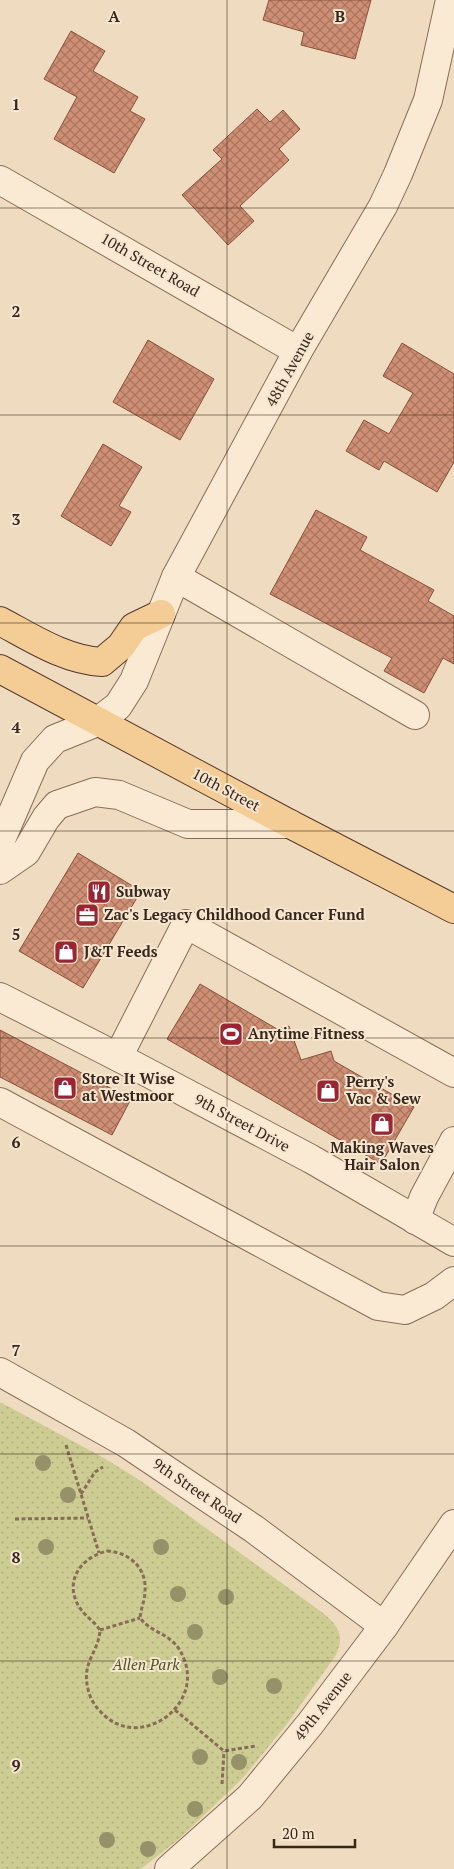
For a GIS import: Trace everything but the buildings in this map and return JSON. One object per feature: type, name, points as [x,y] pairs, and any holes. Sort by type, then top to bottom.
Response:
[{"type":"main road","points":[[0,621],[50,647],[86,661],[102,662],[121,646],[134,627],[161,614]]},
{"type":"main road","name":"10th Street","points":[[0,670],[454,909]]},
{"type":"street","name":"48th Avenue","points":[[0,842],[35,761],[55,739],[98,722],[118,706],[134,681],[176,577],[298,351],[383,206],[398,174],[428,100],[450,0]]},
{"type":"street","name":"10th Street Road","points":[[0,180],[298,351]]},
{"type":"street","points":[[176,577],[415,715]]},
{"type":"street","points":[[0,870],[26,852],[46,818],[57,805],[95,792],[119,795],[188,824],[290,824]]},
{"type":"street","points":[[118,1057],[186,924],[454,1073]]},
{"type":"street","name":"9th Street Drive","points":[[0,997],[311,1159],[454,1242]]},
{"type":"street","points":[[0,1102],[378,1306],[405,1310],[434,1296],[454,1281]]},
{"type":"street","points":[[415,1220],[424,1197],[454,1141]]},
{"type":"street","name":"9th Street Road","points":[[0,1372],[126,1443],[254,1529],[384,1626]]},
{"type":"street","name":"49th Avenue","points":[[169,1869],[250,1797],[310,1724],[384,1626],[454,1524]]},
{"type":"path","points":[[66,1445],[99,1553]]},
{"type":"path","points":[[81,1494],[94,1472],[103,1466]]},
{"type":"path","points":[[15,1519],[88,1518]]},
{"type":"path","points":[[115,1552],[124,1554],[139,1566],[146,1584],[140,1618],[150,1627],[171,1639],[184,1659],[187,1683],[185,1695],[175,1710],[161,1721],[139,1728],[117,1723],[107,1718],[98,1710],[88,1690],[87,1667],[100,1638],[100,1630],[77,1603],[74,1580],[80,1566],[99,1553],[115,1552]]},
{"type":"path","points":[[100,1630],[140,1618]]},
{"type":"path","points":[[175,1710],[224,1751],[260,1746]]},
{"type":"path","points":[[222,1786],[224,1751]]},
{"type":"green space","name":"Allen Park","points":[[0,1402],[104,1458],[141,1481],[323,1613],[333,1622],[340,1636],[336,1655],[287,1724],[243,1778],[179,1839],[141,1869],[0,1869]]},
{"type":"place","name":"Subway","points":[[99,892]]},
{"type":"place","name":"Zac's Legacy Childhood Cancer Fund","points":[[87,915]]},
{"type":"place","name":"J&T Feeds","points":[[66,952]]},
{"type":"place","name":"Anytime Fitness","points":[[231,1034]]},
{"type":"place","name":"Store It Wise at Westmoor","points":[[65,1088]]},
{"type":"place","name":"Perry's Vac & Sew","points":[[328,1091]]},
{"type":"place","name":"Making Waves Hair Salon","points":[[382,1124]]}]
